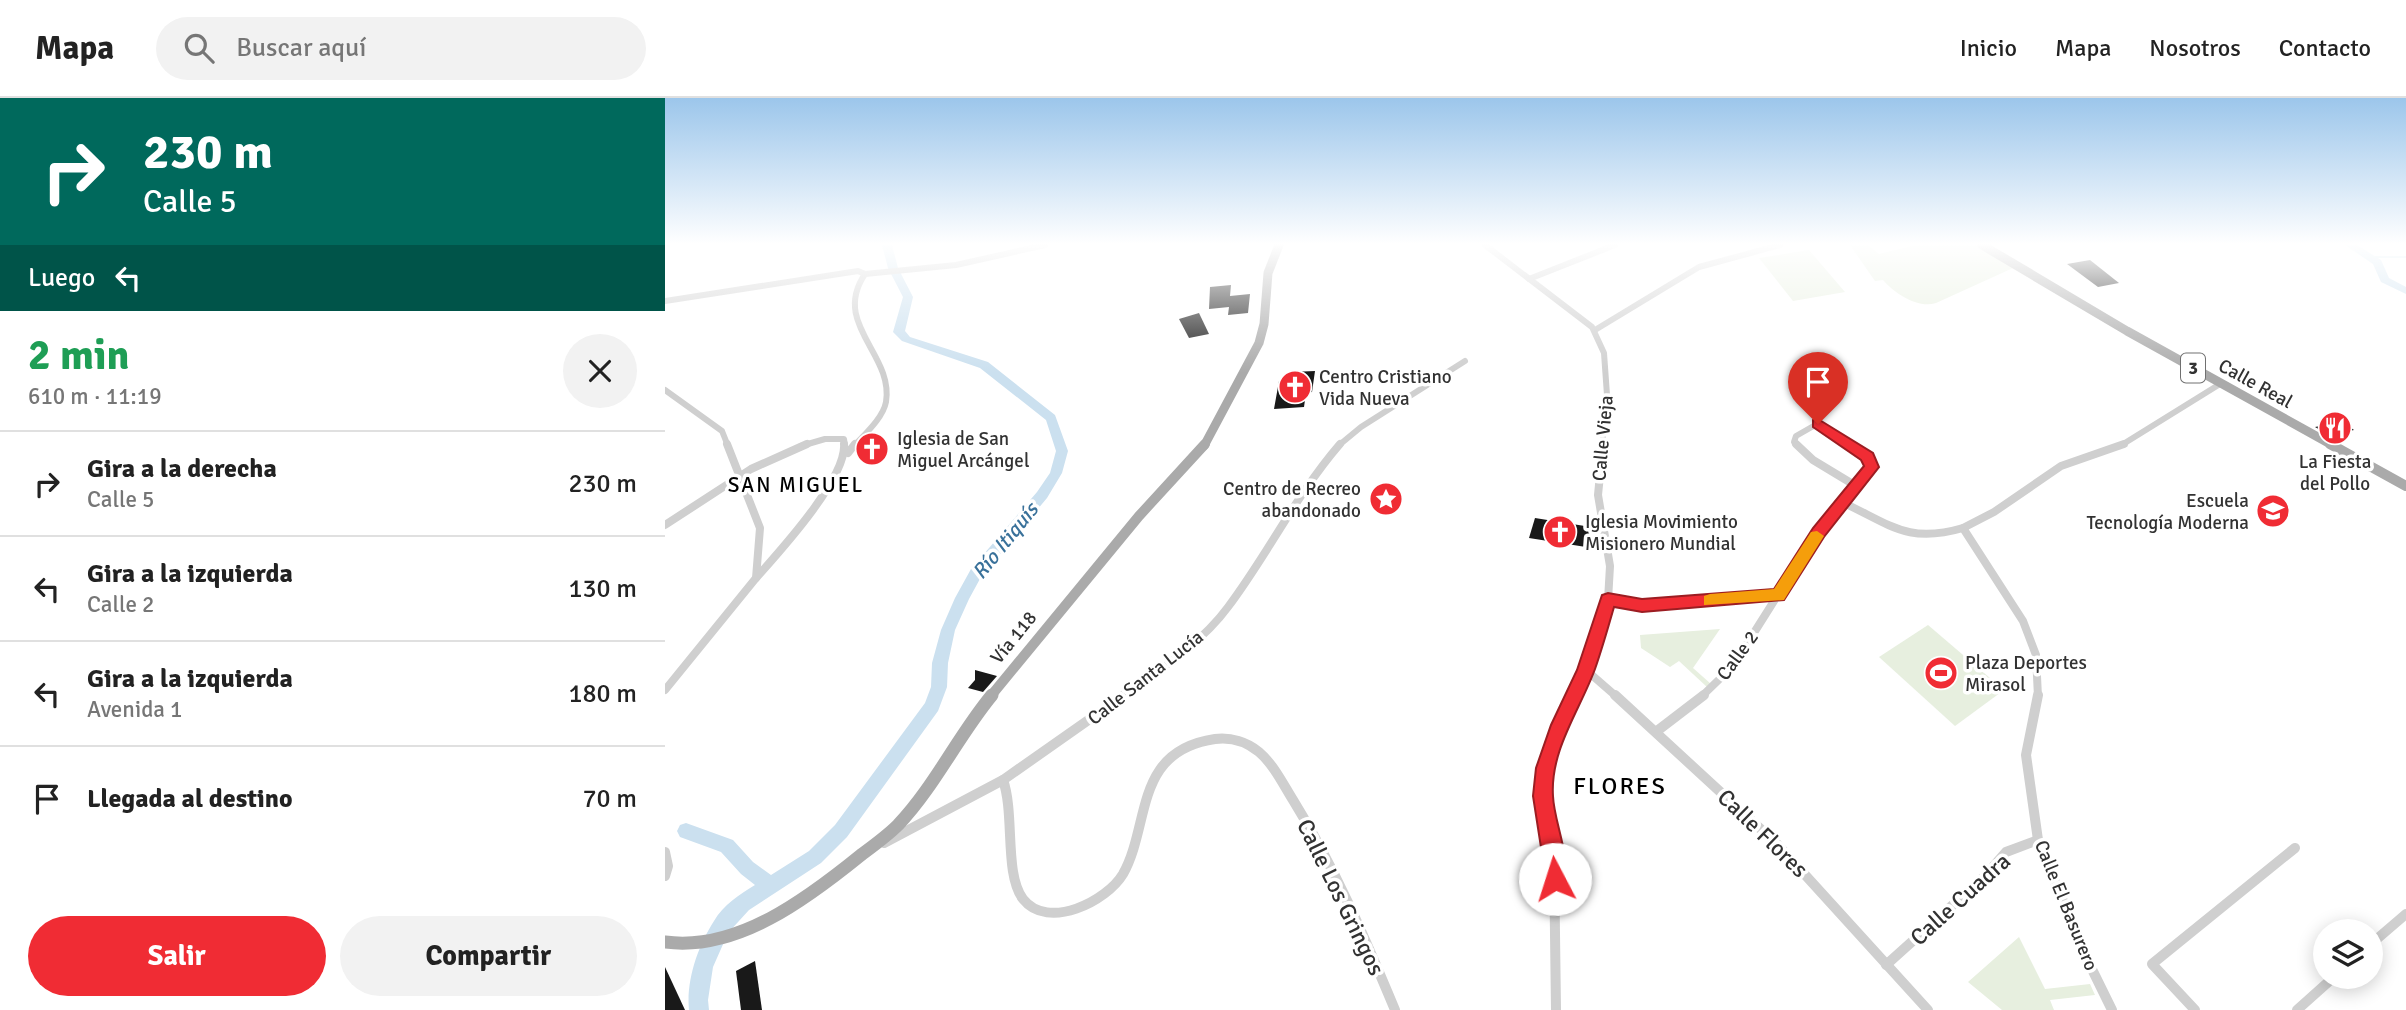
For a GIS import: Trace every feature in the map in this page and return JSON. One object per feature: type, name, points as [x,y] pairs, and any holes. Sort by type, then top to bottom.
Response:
[{"type":"main road","name":"Vía 118","points":[[672,943],[728,935],[789,908],[866,852],[912,808],[972,719],[1139,516],[1204,446],[1259,343],[1264,324],[1267,288]]},
{"type":"main road","name":"Calle Real","points":[[2055,288],[2220,384],[2406,486]]},
{"type":"street","points":[[665,301],[748,288]]},
{"type":"street","points":[[665,690],[819,500],[846,455],[881,412],[887,398],[873,349],[858,322],[852,299],[855,288]]},
{"type":"street","points":[[1541,288],[1595,330],[1667,288]]},
{"type":"street","name":"Calle Vieja","points":[[1556,1010],[1554,857],[1543,784],[1556,736],[1586,670],[1608,600],[1610,566],[1598,495],[1607,396],[1604,353],[1595,330]]},
{"type":"street","name":"Calle Santa Lucía","points":[[866,852],[1003,780],[1172,661],[1227,609],[1310,479],[1340,444],[1371,420],[1465,361]]},
{"type":"street","points":[[1842,502],[1911,535],[1936,536],[1963,528],[1994,512],[2071,461],[2122,445],[2220,384]]},
{"type":"street","points":[[665,390],[722,431],[760,528],[756,578]]},
{"type":"street","name":"Calle 2","points":[[1657,731],[1715,686],[1733,666],[1842,502],[1857,486],[1872,467],[1871,462],[1818,424],[1796,436],[1794,442],[1813,460],[1857,486]]},
{"type":"street","points":[[665,525],[741,474],[830,439],[844,439],[846,455]]},
{"type":"street","name":"Calle El Basurero","points":[[1963,528],[2022,621],[2036,655],[2038,696],[2026,755],[2038,840],[2085,955],[2112,1010]]},
{"type":"street","points":[[1608,600],[1642,606],[1778,596]]},
{"type":"street","name":"Calle Flores","points":[[1586,670],[1657,731],[1778,845],[1927,1010]]},
{"type":"street","name":"Calle Los Gringos","points":[[1003,780],[1011,808],[1017,891],[1032,907],[1063,912],[1079,908],[1105,893],[1126,869],[1148,790],[1165,765],[1190,747],[1216,738],[1235,739],[1253,747],[1268,762],[1317,838],[1395,1010]]},
{"type":"street","points":[[912,808],[910,818],[920,824]]},
{"type":"street","name":"Calle Cuadra","points":[[1886,965],[1985,876],[2006,852],[2038,840]]},
{"type":"street","points":[[2195,1010],[2152,964],[2295,848]]},
{"type":"street","points":[[665,852],[668,866],[665,876]]},
{"type":"street","points":[[2383,934],[2406,914]]},
{"type":"street","points":[[2297,1010],[2320,989]]},
{"type":"green space","points":[[1782,288],[1841,288],[1845,292],[1793,301]]},
{"type":"green space","points":[[1891,288],[1970,288],[1929,304],[1914,302]]},
{"type":"green space","name":"Plaza Deportes Mirasol","points":[[1928,625],[2004,690],[1955,726],[1879,657]]},
{"type":"green space","points":[[1720,629],[1693,668],[1711,684],[1707,687],[1679,661],[1670,667],[1641,648],[1640,635]]},
{"type":"green space","points":[[2019,937],[2045,989],[2090,984],[2095,995],[2050,1000],[2054,1010],[2002,1010],[1968,982]]},
{"type":"building","points":[[1210,288],[1231,288],[1230,296],[1250,294],[1248,313],[1228,315],[1229,307],[1209,309]]},
{"type":"building","points":[[1199,313],[1209,334],[1189,338],[1179,319]]},
{"type":"building","name":"Centro Cristiano Vida Nueva","points":[[1315,371],[1312,392],[1306,393],[1304,407],[1274,409],[1279,381],[1289,380],[1291,372]]},
{"type":"building","name":"La Fiesta del Pollo","points":[[2344,423],[2354,430],[2329,435],[2315,427]]},
{"type":"building","name":"Iglesia Movimiento Misionero Mundial","points":[[1535,518],[1591,527],[1586,547],[1529,538]]},
{"type":"building","points":[[975,670],[997,676],[983,692],[968,688],[975,680]]},
{"type":"building","points":[[755,961],[762,1010],[741,1010],[736,971]]},
{"type":"building","points":[[665,967],[685,1010],[665,1010]]},
{"type":"waterway","name":"Río Itiquís","points":[[771,885],[815,857],[841,831],[932,706],[939,687],[940,663],[948,630],[962,598],[976,573],[1042,495],[1056,473],[1062,451],[1051,418],[984,365],[906,339],[899,332],[908,297],[903,288]]},
{"type":"waterway","points":[[2399,288],[2406,291]]},
{"type":"waterway","points":[[686,831],[727,846],[747,868],[771,885]]},
{"type":"waterway","name":"Río Itiquís","points":[[699,1010],[703,966],[721,926],[742,904],[771,885]]},
{"type":"slow traffic","points":[[1710,600],[1778,596],[1817,536]]},
{"type":"place","name":"Centro Cristiano Vida Nueva","points":[[1295,387]]},
{"type":"place","name":"La Fiesta del Pollo","points":[[2335,428]]},
{"type":"place","name":"Iglesia de San Miguel Arcángel","points":[[872,449]]},
{"type":"place","name":"Centro de Recreo abandonado","points":[[1386,499]]},
{"type":"place","name":"Escuela Tecnología Moderna","points":[[2273,511]]},
{"type":"place","name":"Iglesia Movimiento Misionero Mundial","points":[[1560,532]]},
{"type":"place","name":"Plaza Deportes Mirasol","points":[[1941,673]]},
{"type":"district","name":"SAN MIGUEL","points":[[796,485]]},
{"type":"district","name":"FLORES","points":[[1620,786]]},
{"type":"route","points":[[1555,879],[1554,857],[1543,796],[1545,768],[1560,725],[1586,670],[1608,600],[1642,606],[1778,596],[1819,533],[1872,467],[1867,457],[1818,424]]}]
